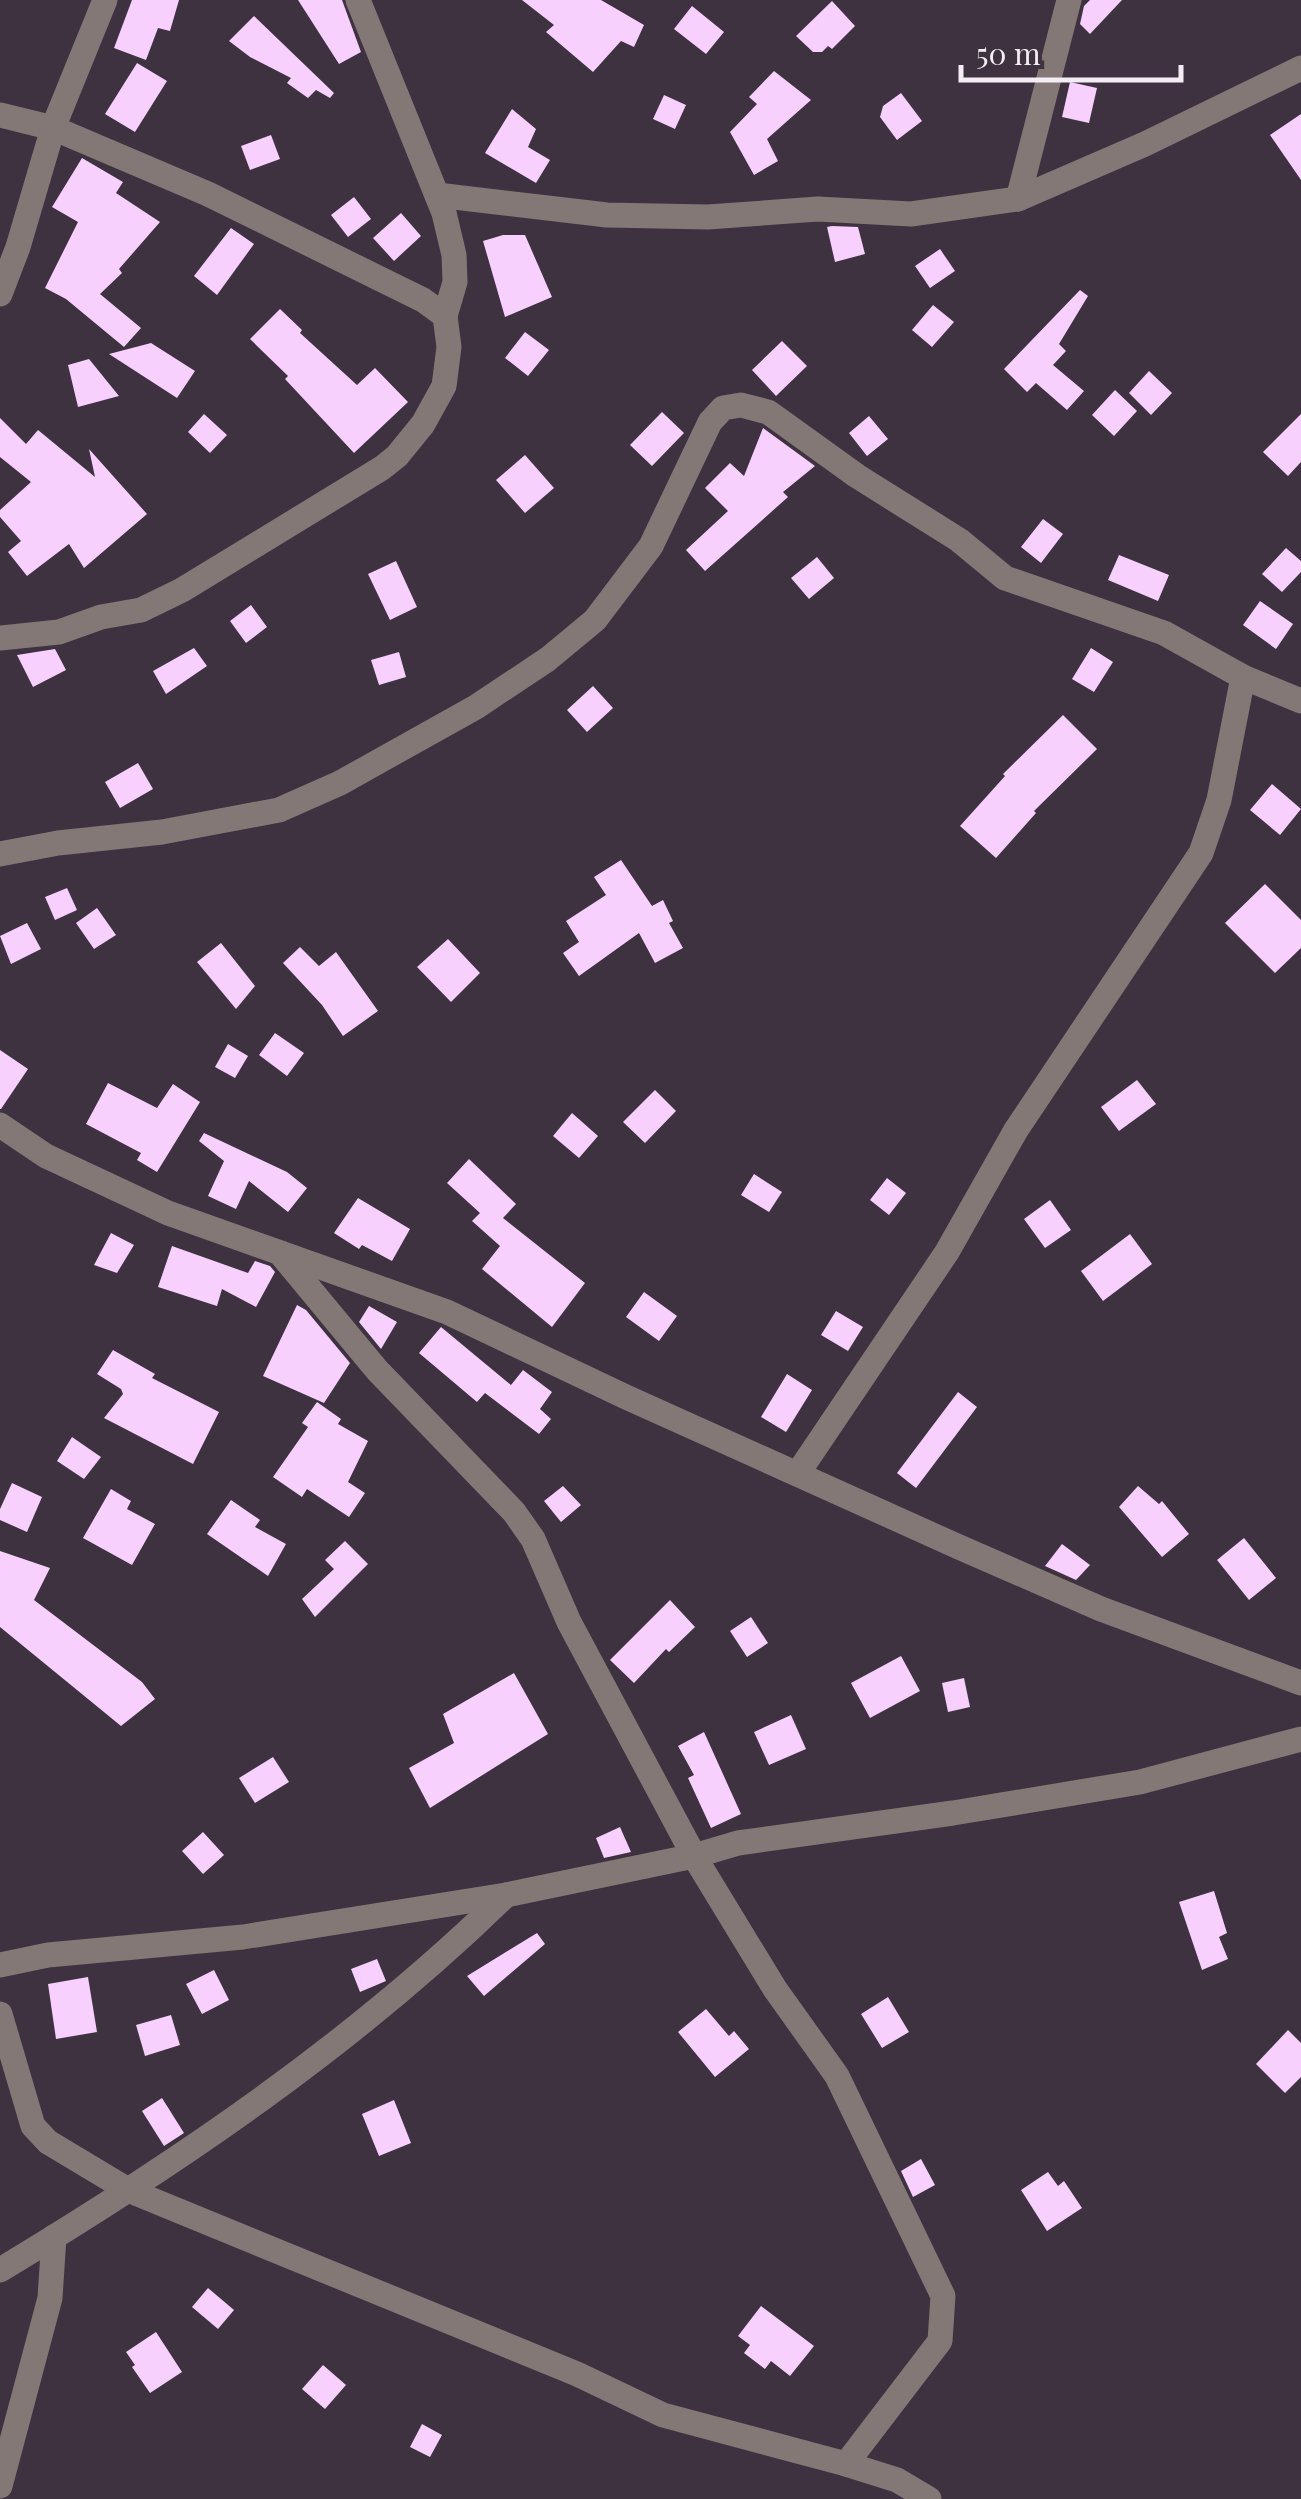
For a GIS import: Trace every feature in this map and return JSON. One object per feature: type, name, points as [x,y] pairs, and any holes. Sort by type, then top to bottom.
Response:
[{"type":"street","points":[[0,294],[52,128],[106,0]]},
{"type":"street","points":[[0,638],[59,632],[101,617],[141,610],[182,590],[382,468],[423,424],[444,386],[449,348],[445,316],[455,282],[454,256],[437,196],[358,0]]},
{"type":"street","points":[[1018,199],[1069,0]]},
{"type":"street","points":[[437,196],[606,215],[708,217],[818,210],[911,214],[1018,199],[1145,144],[1301,68]]},
{"type":"street","points":[[0,115],[52,128],[208,194],[422,300],[445,316]]},
{"type":"street","points":[[0,854],[58,843],[162,832],[280,810],[340,783],[476,706],[548,660],[595,620],[651,546],[710,422],[724,408],[741,405],[768,412],[857,476],[959,540],[1005,578],[1164,633],[1242,677],[1301,701]]},
{"type":"street","points":[[798,1473],[947,1252],[1016,1130],[1201,853],[1224,782],[1242,677]]},
{"type":"street","points":[[0,1125],[46,1156],[137,1199],[447,1312],[626,1397],[1102,1609],[1301,1683]]},
{"type":"street","points":[[280,1253],[377,1370],[514,1512],[533,1539],[569,1622],[694,1856],[774,1988],[837,2076],[943,2296],[940,2341],[846,2464]]},
{"type":"street","points":[[0,1965],[48,1956],[243,1938],[506,1895],[694,1856],[738,1842],[953,1813],[1140,1782],[1301,1739]]},
{"type":"street","points":[[0,2270],[205,2139],[449,1951],[506,1895]]},
{"type":"street","points":[[0,2014],[33,2126],[48,2142],[128,2190],[577,2374],[663,2415],[897,2480],[929,2499]]},
{"type":"street","points":[[0,2486],[50,2298],[54,2238]]},
{"type":"building","points":[[132,0],[179,0],[170,31],[158,28],[146,60],[114,48]]},
{"type":"building","points":[[298,0],[342,0],[361,52],[339,64]]},
{"type":"building","points":[[522,0],[601,0],[644,25],[634,47],[621,41],[593,72],[546,32],[554,25]]},
{"type":"building","points":[[1090,0],[1122,0],[1090,34],[1080,24],[1084,6]]},
{"type":"building","points":[[832,1],[855,26],[832,49],[828,46],[822,52],[813,52],[796,36]]},
{"type":"building","points":[[692,6],[724,32],[706,54],[674,29]]},
{"type":"building","points":[[254,16],[334,93],[330,98],[316,90],[308,98],[287,83],[291,78],[229,41]]},
{"type":"building","points":[[137,63],[167,81],[135,132],[105,114]]},
{"type":"building","points":[[774,71],[811,100],[767,139],[778,161],[754,175],[730,132],[757,104],[749,97]]},
{"type":"building","points":[[1070,82],[1097,88],[1089,123],[1062,117]]},
{"type":"building","points":[[901,93],[922,121],[897,140],[880,117],[883,106]]},
{"type":"building","points":[[664,95],[686,105],[675,129],[653,119]]},
{"type":"building","points":[[512,109],[536,129],[528,147],[550,160],[536,183],[485,153]]},
{"type":"building","points":[[1301,114],[1301,180],[1270,135]]},
{"type":"building","points":[[271,135],[280,159],[250,170],[241,146]]},
{"type":"building","points":[[82,158],[123,182],[116,193],[160,222],[119,269],[122,273],[100,294],[141,328],[124,347],[66,299],[45,288],[78,222],[52,207]]},
{"type":"building","points":[[354,197],[371,219],[348,237],[331,215]]},
{"type":"building","points":[[401,213],[421,236],[394,261],[373,238]]},
{"type":"building","points":[[827,227],[858,227],[865,254],[835,262]]},
{"type":"building","points":[[231,228],[254,244],[217,295],[194,276]]},
{"type":"building","points":[[503,235],[525,235],[552,297],[505,317],[483,241]]},
{"type":"building","points":[[940,249],[955,271],[930,288],[915,266]]},
{"type":"building","points":[[1080,290],[1088,296],[1059,344],[1066,351],[1053,365],[1084,391],[1067,410],[1036,383],[1027,392],[1004,369]]},
{"type":"building","points":[[933,305],[954,322],[932,347],[912,330]]},
{"type":"building","points":[[280,309],[302,330],[300,333],[357,385],[375,368],[408,402],[354,453],[285,379],[288,376],[250,339]]},
{"type":"building","points":[[525,332],[549,350],[528,376],[505,358]]},
{"type":"building","points":[[782,341],[807,366],[776,396],[752,370]]},
{"type":"building","points":[[151,343],[195,371],[177,398],[109,354]]},
{"type":"building","points":[[89,359],[119,396],[78,407],[68,365]]},
{"type":"building","points":[[1149,371],[1172,393],[1151,415],[1129,393]]},
{"type":"building","points":[[1115,390],[1137,411],[1114,436],[1092,415]]},
{"type":"building","points":[[662,412],[684,433],[652,466],[630,445]]},
{"type":"building","points":[[204,414],[227,435],[210,453],[188,432]]},
{"type":"building","points":[[1301,414],[1301,462],[1288,476],[1263,452]]},
{"type":"building","points":[[869,416],[888,439],[867,456],[849,433]]},
{"type":"building","points":[[0,418],[26,444],[38,430],[95,477],[89,449],[147,514],[84,568],[69,544],[27,576],[8,552],[21,541],[0,517],[0,510],[31,482],[0,457]]},
{"type":"building","points":[[763,428],[815,466],[783,492],[788,497],[705,571],[686,550],[728,511],[705,488],[730,463],[744,476]]},
{"type":"building","points":[[525,455],[554,488],[525,513],[496,480]]},
{"type":"building","points":[[1043,519],[1063,534],[1041,563],[1021,547]]},
{"type":"building","points":[[1286,548],[1301,561],[1301,572],[1282,592],[1262,574]]},
{"type":"building","points":[[1119,555],[1169,575],[1158,601],[1108,580]]},
{"type":"building","points":[[817,557],[834,578],[809,599],[791,578]]},
{"type":"building","points":[[396,561],[417,607],[390,620],[368,574]]},
{"type":"building","points":[[1260,601],[1293,624],[1276,649],[1243,625]]},
{"type":"building","points":[[251,605],[267,627],[246,643],[230,621]]},
{"type":"building","points":[[194,648],[207,666],[166,694],[153,671]]},
{"type":"building","points":[[1091,648],[1113,662],[1094,692],[1072,679]]},
{"type":"building","points":[[55,649],[66,670],[33,687],[17,655]]},
{"type":"building","points":[[399,652],[406,677],[379,685],[371,660]]},
{"type":"building","points":[[593,686],[613,708],[587,732],[567,710]]},
{"type":"building","points":[[1063,715],[1097,749],[1034,811],[996,858],[960,826],[1003,774]]},
{"type":"building","points":[[138,763],[153,789],[120,808],[105,782]]},
{"type":"building","points":[[1272,784],[1301,809],[1280,835],[1250,810]]},
{"type":"building","points":[[621,860],[652,906],[663,900],[673,921],[669,923],[683,948],[655,963],[639,933],[579,976],[563,953],[579,942],[566,921],[606,895],[594,877]]},
{"type":"building","points":[[1265,884],[1301,920],[1301,948],[1275,973],[1225,923]]},
{"type":"building","points":[[67,888],[77,910],[55,920],[45,897]]},
{"type":"building","points":[[97,908],[116,935],[94,949],[76,923]]},
{"type":"building","points":[[27,923],[41,949],[11,964],[0,936]]},
{"type":"building","points":[[448,939],[480,973],[451,1002],[417,967]]},
{"type":"building","points":[[221,943],[255,986],[236,1009],[197,962]]},
{"type":"building","points":[[300,947],[319,966],[336,952],[378,1011],[343,1036],[322,1005],[283,963]]},
{"type":"building","points":[[275,1033],[304,1053],[287,1076],[259,1055]]},
{"type":"building","points":[[228,1044],[248,1056],[235,1078],[215,1067]]},
{"type":"building","points":[[0,1050],[28,1069],[1,1109],[0,1109]]},
{"type":"building","points":[[1137,1080],[1156,1104],[1119,1131],[1101,1107]]},
{"type":"building","points":[[108,1083],[157,1108],[173,1084],[200,1102],[157,1172],[137,1160],[141,1153],[86,1124]]},
{"type":"building","points":[[655,1090],[676,1111],[645,1143],[623,1122]]},
{"type":"building","points":[[572,1113],[598,1136],[579,1158],[553,1136]]},
{"type":"building","points":[[204,1133],[287,1172],[307,1188],[288,1212],[249,1181],[236,1209],[208,1196],[224,1161],[199,1141]]},
{"type":"building","points":[[469,1159],[516,1204],[503,1218],[585,1283],[552,1327],[482,1269],[500,1246],[472,1221],[480,1213],[447,1183]]},
{"type":"building","points":[[754,1174],[782,1192],[769,1212],[741,1195]]},
{"type":"building","points":[[887,1178],[906,1193],[889,1215],[870,1200]]},
{"type":"building","points":[[358,1198],[410,1229],[392,1261],[362,1245],[359,1249],[334,1233]]},
{"type":"building","points":[[1050,1200],[1071,1230],[1045,1248],[1024,1219]]},
{"type":"building","points":[[111,1233],[134,1245],[117,1273],[94,1265]]},
{"type":"building","points":[[1130,1234],[1152,1264],[1103,1301],[1081,1271]]},
{"type":"building","points":[[172,1246],[248,1273],[255,1261],[275,1272],[256,1307],[222,1289],[217,1306],[158,1287]]},
{"type":"building","points":[[644,1292],[677,1316],[659,1341],[626,1317]]},
{"type":"building","points":[[297,1305],[306,1310],[350,1363],[324,1403],[263,1376]]},
{"type":"building","points":[[369,1306],[397,1322],[381,1349],[359,1322]]},
{"type":"building","points":[[836,1311],[863,1327],[848,1351],[821,1335]]},
{"type":"building","points":[[441,1327],[511,1385],[523,1370],[552,1392],[540,1409],[551,1419],[539,1434],[485,1393],[477,1402],[419,1353]]},
{"type":"building","points":[[113,1350],[155,1374],[152,1378],[219,1412],[193,1464],[104,1418],[123,1394],[97,1374]]},
{"type":"building","points":[[787,1374],[812,1390],[786,1432],[761,1417]]},
{"type":"building","points":[[958,1392],[977,1407],[916,1488],[897,1473]]},
{"type":"building","points":[[317,1402],[341,1419],[338,1424],[368,1441],[348,1482],[365,1493],[349,1517],[307,1489],[302,1497],[273,1477],[308,1427],[302,1423]]},
{"type":"building","points":[[72,1437],[101,1457],[84,1479],[57,1461]]},
{"type":"building","points":[[12,1483],[42,1497],[27,1532],[0,1520],[0,1509]]},
{"type":"building","points":[[563,1486],[581,1505],[561,1522],[544,1501]]},
{"type":"building","points":[[1138,1486],[1159,1504],[1162,1501],[1189,1534],[1162,1557],[1119,1507]]},
{"type":"building","points":[[111,1489],[131,1501],[127,1509],[155,1524],[132,1565],[83,1538]]},
{"type":"building","points":[[231,1500],[260,1520],[255,1527],[286,1544],[268,1576],[207,1534]]},
{"type":"building","points":[[1244,1538],[1276,1578],[1249,1600],[1217,1560]]},
{"type":"building","points":[[345,1541],[368,1564],[315,1617],[302,1599],[334,1569],[325,1560]]},
{"type":"building","points":[[1062,1544],[1090,1565],[1076,1580],[1045,1566]]},
{"type":"building","points":[[0,1551],[50,1568],[34,1600],[142,1682],[155,1699],[121,1726],[0,1627]]},
{"type":"building","points":[[670,1600],[695,1627],[669,1652],[666,1649],[634,1683],[610,1660]]},
{"type":"building","points":[[751,1617],[768,1643],[747,1657],[730,1631]]},
{"type":"building","points":[[901,1656],[920,1691],[870,1718],[851,1683]]},
{"type":"building","points":[[514,1673],[548,1734],[430,1808],[409,1768],[454,1743],[443,1714]]},
{"type":"building","points":[[964,1678],[970,1707],[948,1712],[942,1683]]},
{"type":"building","points":[[791,1715],[806,1749],[769,1765],[754,1732]]},
{"type":"building","points":[[704,1732],[741,1814],[711,1828],[688,1778],[694,1775],[678,1746]]},
{"type":"building","points":[[273,1757],[289,1782],[255,1803],[239,1778]]},
{"type":"building","points":[[620,1827],[631,1852],[604,1858],[596,1838]]},
{"type":"building","points":[[203,1832],[224,1855],[203,1874],[182,1851]]},
{"type":"building","points":[[1214,1891],[1227,1933],[1219,1937],[1228,1959],[1202,1970],[1179,1902]]},
{"type":"building","points":[[537,1933],[545,1944],[484,1996],[467,1976]]},
{"type":"building","points":[[377,1959],[386,1981],[360,1992],[351,1969]]},
{"type":"building","points":[[214,1970],[229,2000],[202,2014],[186,1984]]},
{"type":"building","points":[[88,1977],[97,2032],[56,2039],[48,1984]]},
{"type":"building","points":[[888,1997],[909,2032],[882,2048],[861,2014]]},
{"type":"building","points":[[706,2009],[729,2036],[734,2031],[749,2049],[715,2077],[678,2032]]},
{"type":"building","points":[[171,2015],[180,2045],[145,2056],[136,2025]]},
{"type":"building","points":[[1288,2030],[1301,2043],[1301,2077],[1285,2093],[1256,2064]]},
{"type":"building","points":[[162,2098],[184,2133],[164,2146],[142,2111]]},
{"type":"building","points":[[394,2100],[411,2143],[379,2156],[362,2114]]},
{"type":"building","points":[[921,2159],[935,2185],[913,2197],[901,2171]]},
{"type":"building","points":[[1048,2172],[1058,2186],[1064,2181],[1082,2208],[1047,2231],[1021,2190]]},
{"type":"building","points":[[208,2288],[234,2310],[218,2329],[192,2307]]},
{"type":"building","points":[[761,2306],[814,2346],[790,2376],[771,2361],[765,2369],[744,2353],[750,2345],[738,2336]]},
{"type":"building","points":[[156,2332],[182,2372],[150,2393],[126,2352]]},
{"type":"building","points":[[323,2365],[346,2385],[325,2409],[302,2389]]},
{"type":"building","points":[[422,2424],[442,2435],[430,2457],[410,2447]]}]
